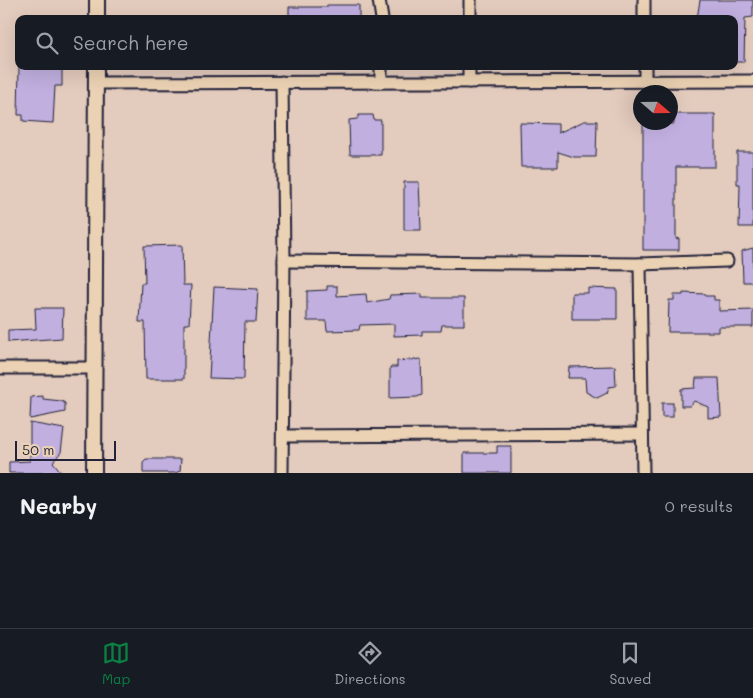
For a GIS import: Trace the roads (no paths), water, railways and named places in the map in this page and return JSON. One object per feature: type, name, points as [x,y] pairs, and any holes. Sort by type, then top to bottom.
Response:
[{"type":"street","points":[[97,0],[97,15]]},
{"type":"street","points":[[379,0],[381,15]]},
{"type":"street","points":[[470,0],[470,15]]},
{"type":"street","points":[[644,0],[644,15]]},
{"type":"street","points":[[94,473],[96,70]]},
{"type":"street","points":[[381,70],[381,82]]},
{"type":"street","points":[[469,70],[469,82]]},
{"type":"street","points":[[645,70],[645,81]]},
{"type":"street","points":[[96,83],[753,81]]},
{"type":"street","points":[[282,82],[284,261],[282,473]]},
{"type":"street","points":[[284,261],[640,264],[727,260]]},
{"type":"street","points":[[640,264],[642,473]]},
{"type":"street","points":[[0,368],[95,368]]},
{"type":"street","points":[[283,436],[642,434]]}]
